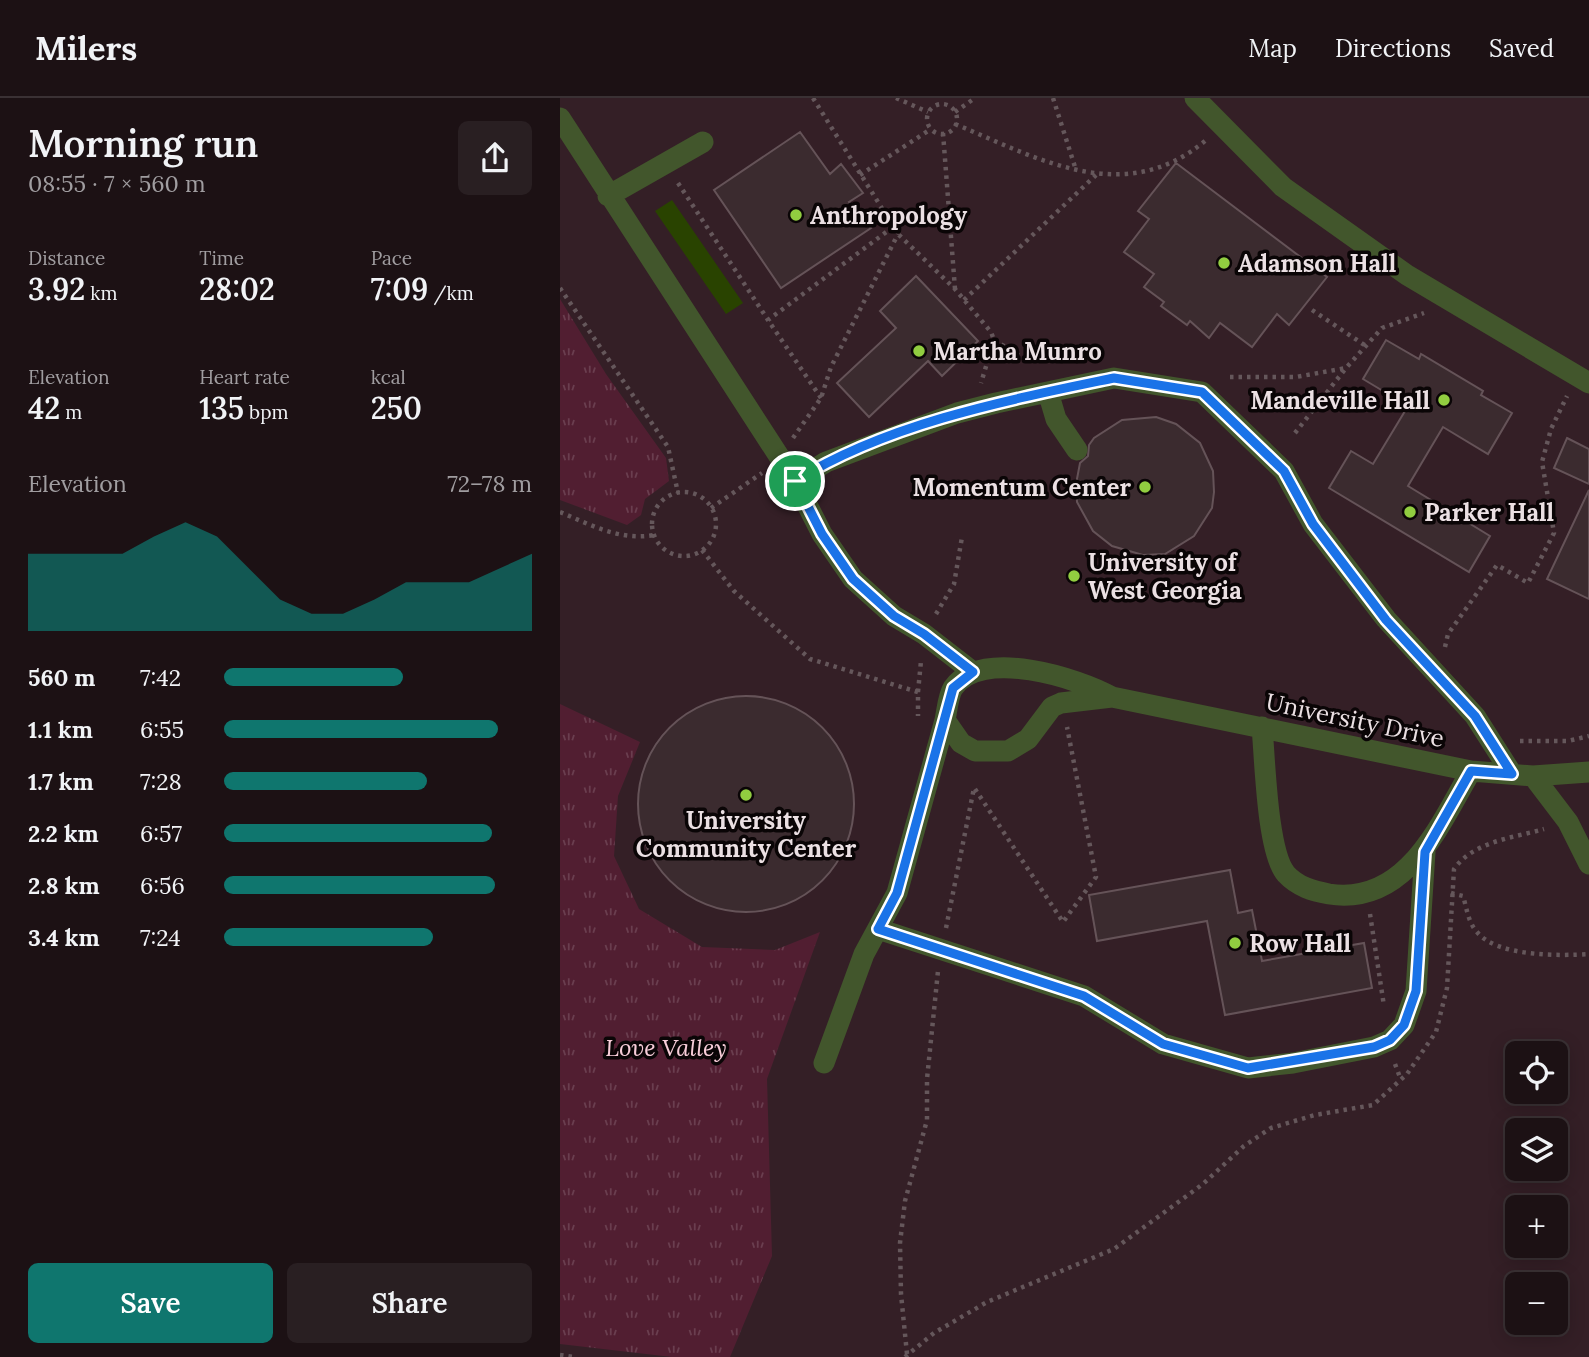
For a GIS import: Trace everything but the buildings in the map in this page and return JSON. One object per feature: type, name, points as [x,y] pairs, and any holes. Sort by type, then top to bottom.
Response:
[{"type":"street","points":[[1195,98],[1283,187],[1407,275],[1583,379]]},
{"type":"street","points":[[560,118],[795,481],[822,534],[853,579],[894,616],[924,634],[973,672],[953,688],[897,893],[864,954],[824,1063]]},
{"type":"street","points":[[608,196],[703,142]]},
{"type":"street","points":[[795,481],[826,461],[957,413],[1048,392],[1114,378],[1202,392],[1284,471],[1313,524],[1386,620],[1475,716],[1522,775],[1567,822],[1589,864]]},
{"type":"street","points":[[1048,392],[1056,418],[1077,450]]},
{"type":"street","name":"University Drive","points":[[973,672],[1000,669],[1044,671],[1091,685],[1112,696],[1471,771],[1522,775],[1589,772]]},
{"type":"street","name":"University Drive","points":[[945,720],[961,743],[975,751],[1009,751],[1028,739],[1052,707],[1061,703],[1112,696]]},
{"type":"street","points":[[1262,727],[1274,848],[1286,873],[1308,890],[1347,897],[1382,888],[1425,852],[1471,771]]},
{"type":"street","points":[[878,929],[1084,996],[1163,1044],[1248,1068],[1293,1063],[1374,1047],[1390,1040],[1404,1025],[1416,991],[1425,852]]},
{"type":"path","points":[[813,98],[893,228],[955,289],[994,340],[1030,362]]},
{"type":"path","points":[[896,98],[929,112]]},
{"type":"path","points":[[943,133],[955,124],[956,112],[975,98]]},
{"type":"path","points":[[1053,98],[1075,168]]},
{"type":"path","points":[[929,112],[942,101],[956,112]]},
{"type":"path","points":[[929,112],[931,129]]},
{"type":"path","points":[[955,124],[1096,175],[1145,174],[1167,167],[1206,141]]},
{"type":"path","points":[[860,175],[931,129]]},
{"type":"path","points":[[931,129],[943,133]]},
{"type":"path","points":[[943,133],[955,289]]},
{"type":"path","points":[[665,163],[821,398]]},
{"type":"path","points":[[964,300],[1096,175]]},
{"type":"path","points":[[768,320],[893,228]]},
{"type":"path","points":[[710,508],[763,473],[821,398],[831,367],[898,234]]},
{"type":"path","points":[[560,288],[668,447],[678,493]]},
{"type":"path","points":[[1295,433],[1346,368],[1382,328],[1453,302]]},
{"type":"path","points":[[1312,310],[1366,346]]},
{"type":"path","points":[[980,384],[994,340]]},
{"type":"path","points":[[1230,377],[1296,377],[1346,368]]},
{"type":"path","points":[[1444,654],[1448,634],[1497,565],[1528,583],[1554,533],[1542,462],[1551,429],[1583,379]]},
{"type":"path","points":[[678,493],[699,496],[710,508],[715,522],[714,532],[702,550],[684,556],[674,555],[665,550],[654,535],[654,512],[660,503],[678,493]]},
{"type":"path","points":[[560,512],[629,538],[654,535]]},
{"type":"path","points":[[702,550],[734,592],[810,659],[918,692],[918,716]]},
{"type":"path","points":[[974,788],[1063,922],[1096,877],[1066,728]]},
{"type":"path","points":[[1515,738],[1522,743],[1532,744],[1589,736]]},
{"type":"path","points":[[906,1355],[934,1333],[986,1302],[1114,1249],[1203,1184],[1244,1146],[1271,1129],[1315,1115],[1373,1105],[1407,1074],[1436,1032],[1447,988],[1454,869],[1464,855],[1480,847],[1567,822]]},
{"type":"path","points":[[1442,892],[1463,896],[1469,920],[1478,934],[1499,947],[1563,956],[1589,954]]},
{"type":"path","points":[[1370,913],[1386,1015]]},
{"type":"path","points":[[906,1355],[900,1243],[905,1201],[927,1120],[927,1079]]},
{"type":"path","points":[[560,1355],[574,1357]]},
{"type":"shaded area","name":"University of West Georgia","points":[[560,98],[1589,98],[1589,1357],[560,1357]]},
{"type":"shaded area","points":[[672,200],[743,303],[726,314],[655,211]]},
{"type":"green space","points":[[560,299],[606,374],[666,458],[669,481],[645,499],[641,515],[627,525],[560,500]]},
{"type":"green space","name":"Love Valley","points":[[560,704],[640,742],[618,796],[614,856],[639,909],[702,947],[775,950],[820,932],[767,1079],[772,1256],[730,1357],[672,1357],[560,1344]]},
{"type":"place","name":"Anthropology","points":[[796,215]]},
{"type":"place","name":"Adamson Hall","points":[[1224,263]]},
{"type":"place","name":"Martha Munro","points":[[919,351]]},
{"type":"place","name":"Mandeville Hall","points":[[1444,400]]},
{"type":"place","name":"Momentum Center","points":[[1145,487]]},
{"type":"place","name":"Parker Hall","points":[[1410,512]]},
{"type":"place","name":"University of West Georgia","points":[[1074,576]]},
{"type":"place","name":"University Community Center","points":[[746,795]]},
{"type":"place","name":"Row Hall","points":[[1235,943]]},
{"type":"route","points":[[1114,378],[1202,392],[1284,471],[1313,524],[1386,620],[1475,716],[1512,774],[1471,771],[1425,852],[1416,991],[1404,1025],[1390,1040],[1374,1047],[1293,1063],[1248,1068],[1163,1044],[1084,996],[878,929],[897,893],[953,688],[973,672],[924,634],[894,616],[853,579],[822,534],[795,481],[826,461],[957,413],[996,403],[1114,378]]}]
